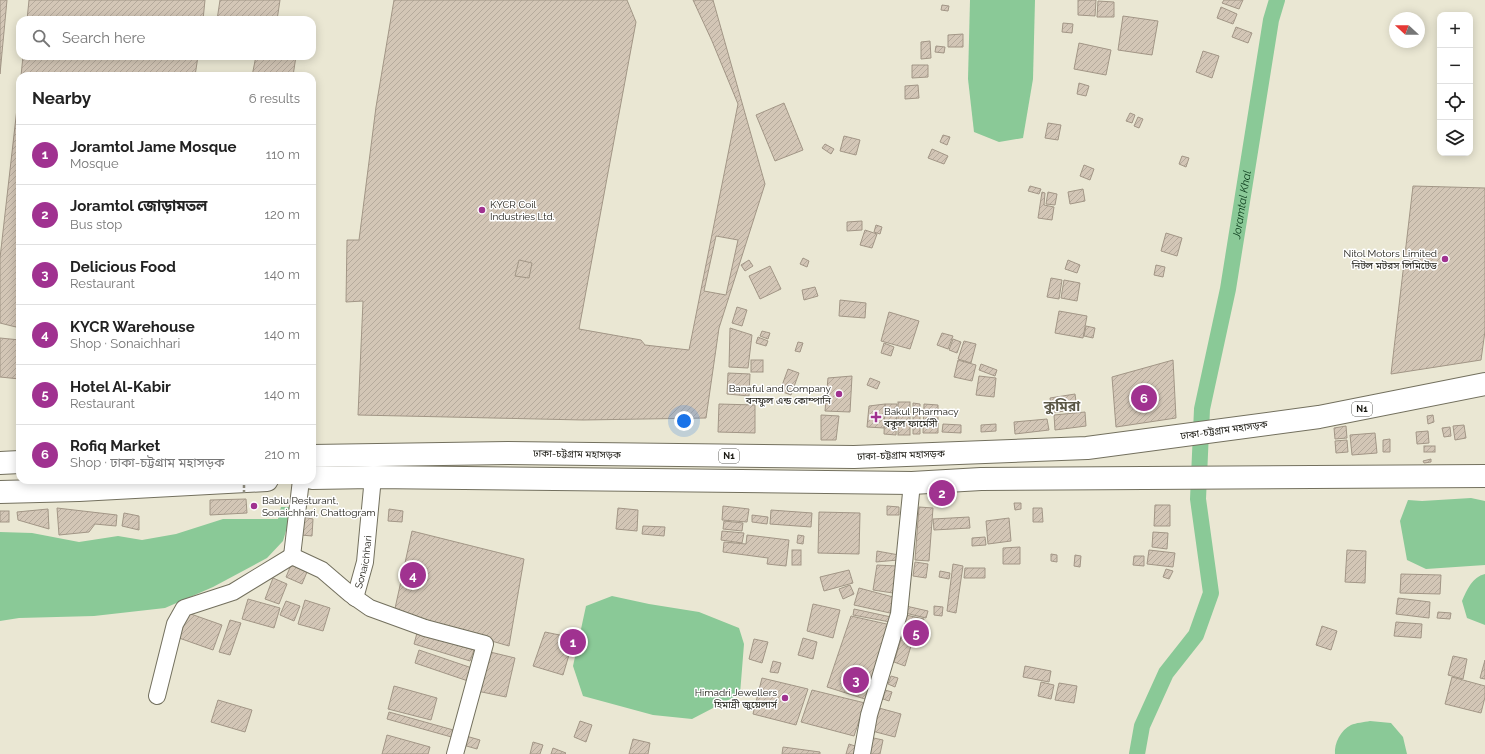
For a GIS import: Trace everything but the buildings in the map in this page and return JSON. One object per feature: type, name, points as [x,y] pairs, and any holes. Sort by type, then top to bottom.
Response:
[{"type":"highway","name":"ঢাকা-চট্টগ্রাম মহাসড়ক","points":[[316,456],[508,453],[854,457],[1087,448],[1319,418],[1485,384]]},
{"type":"highway","points":[[0,463],[16,462]]},
{"type":"highway","points":[[316,478],[373,477],[912,482],[981,479],[1485,476]]},
{"type":"highway","points":[[0,492],[79,490],[192,484]]},
{"type":"street","name":"Sonaichhari","points":[[355,598],[365,562],[373,477]]},
{"type":"street","points":[[862,754],[869,715],[899,614],[912,482]]},
{"type":"street","points":[[292,556],[301,484]]},
{"type":"street","points":[[292,556],[322,570],[355,598],[370,608],[424,628],[485,644],[455,754]]},
{"type":"street","points":[[157,696],[175,624],[184,608],[233,592],[292,556]]},
{"type":"path","points":[[244,484],[244,493]]},
{"type":"shaded area","points":[[970,0],[1035,0],[1033,79],[1023,138],[999,142],[974,132],[968,79]]},
{"type":"shaded area","points":[[1471,498],[1485,501],[1485,565],[1426,569],[1407,560],[1400,521],[1408,500],[1422,501]]},
{"type":"shaded area","points":[[281,507],[293,507],[283,541],[267,558],[213,587],[165,608],[94,616],[19,618],[0,621],[0,532],[32,533],[79,542],[118,536],[142,540],[176,534],[223,519],[278,519]]},
{"type":"shaded area","points":[[1485,574],[1485,625],[1467,618],[1462,601],[1473,581]]},
{"type":"shaded area","points":[[612,596],[699,612],[739,628],[744,644],[740,694],[692,719],[653,715],[583,696],[573,666],[586,606]]},
{"type":"shaded area","points":[[1370,721],[1391,723],[1403,737],[1407,754],[1335,754],[1337,741],[1341,733],[1347,727]]},
{"type":"waterway","name":"Joramtal Khal","points":[[1137,754],[1142,726],[1166,673],[1196,635],[1211,593],[1198,499],[1202,409],[1228,289],[1271,20],[1277,0]]},
{"type":"place","name":"KYCR Coil Industries Ltd.","points":[[482,210]]},
{"type":"place","name":"Nitol Motors Limited নিটল মটরস লিমিটেড","points":[[1445,259]]},
{"type":"place","name":"Banaful and Company বনফুল এন্ড কোম্পানি","points":[[839,394]]},
{"type":"place","name":"Rofiq Market","points":[[1144,398]]},
{"type":"place","name":"Bakul Pharmacy বকুল ফার্মেসী","points":[[876,417]]},
{"type":"place","name":"Joramtol জোড়ামতল","points":[[942,493]]},
{"type":"place","name":"Bablu Resturant, Sonaichhari, Chattogram","points":[[254,506]]},
{"type":"place","name":"KYCR Warehouse","points":[[413,575]]},
{"type":"place","name":"Hotel Al-Kabir","points":[[916,633]]},
{"type":"place","name":"Joramtol Jame Mosque","points":[[573,642]]},
{"type":"place","name":"Delicious Food","points":[[856,680]]},
{"type":"place","name":"Himadri Jewellers হিমাদ্রী জুয়েলার্স","points":[[785,698]]},
{"type":"district","name":"কুমিরা","points":[[1062,406]]}]
